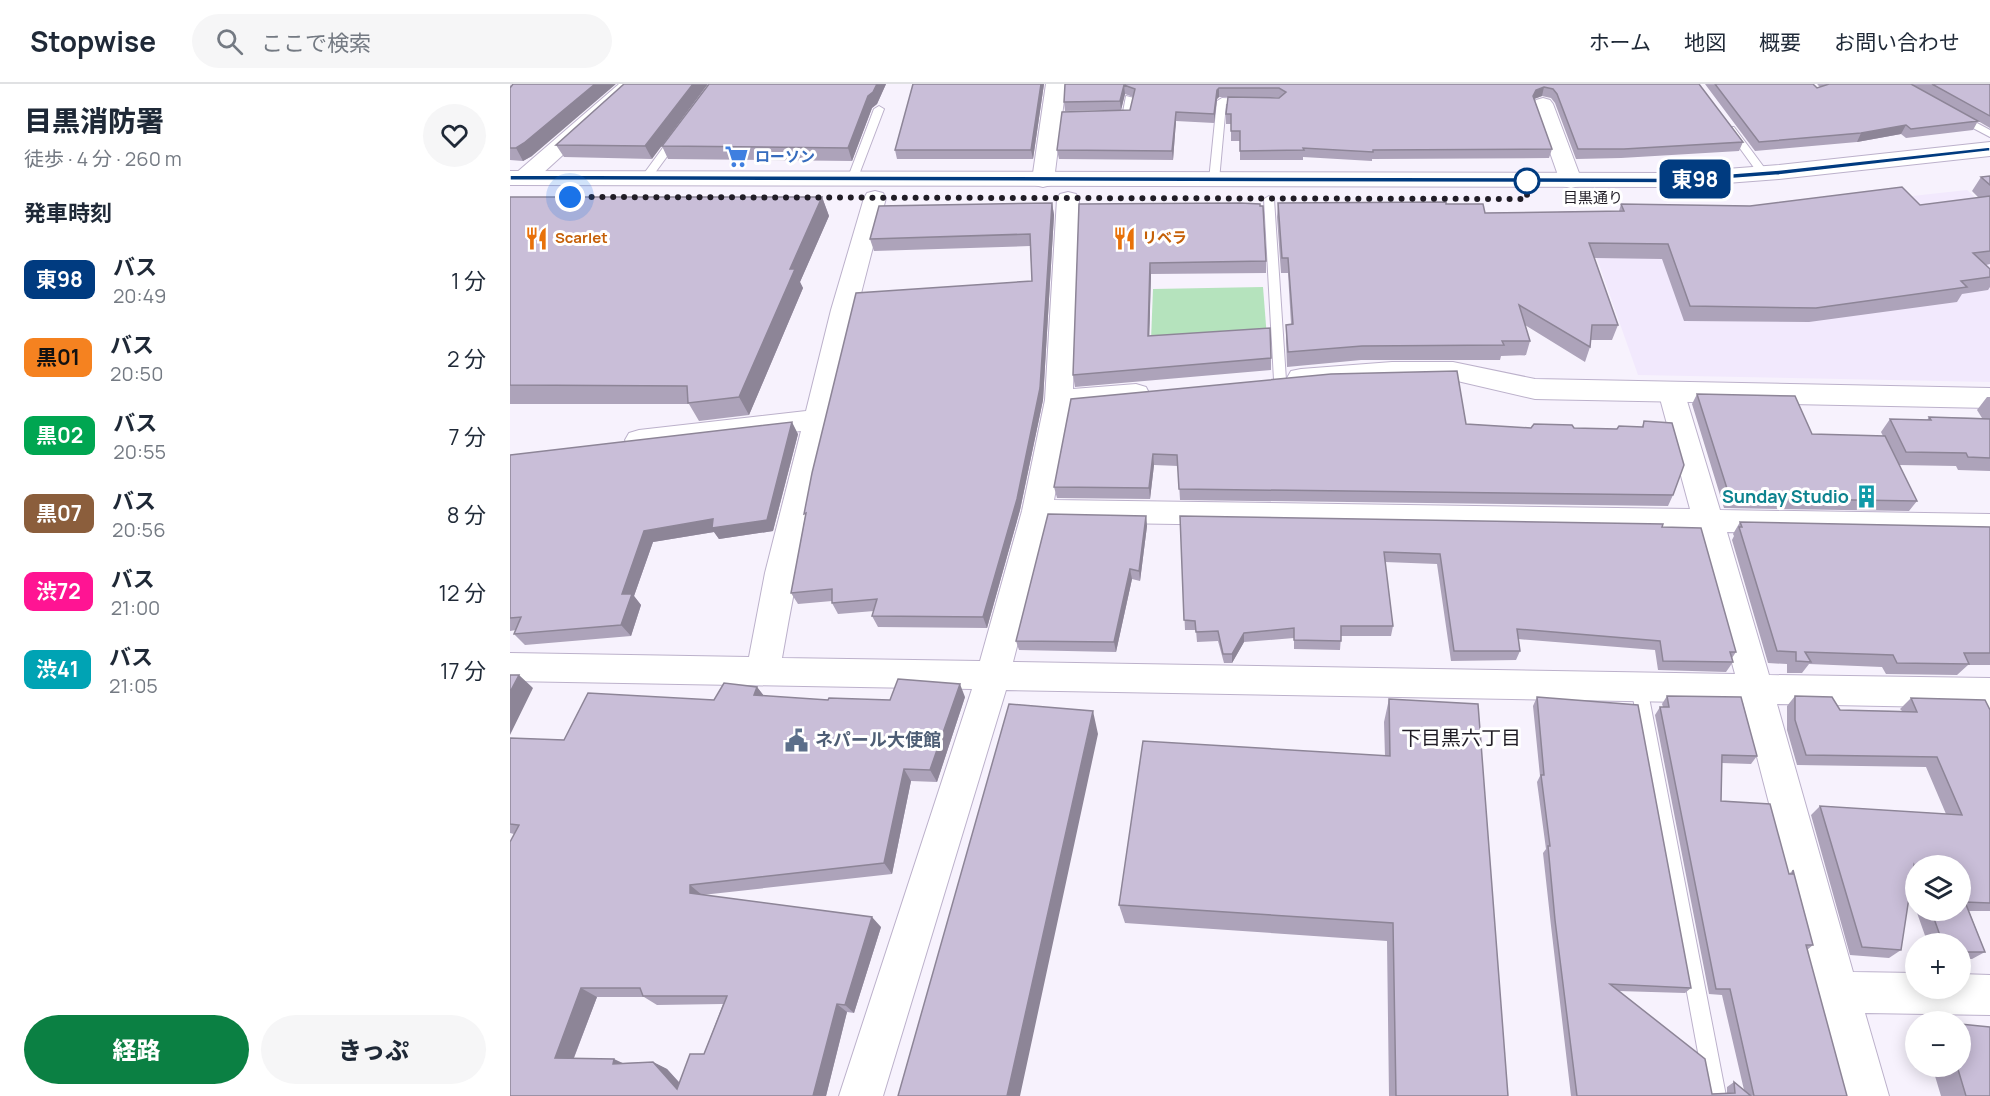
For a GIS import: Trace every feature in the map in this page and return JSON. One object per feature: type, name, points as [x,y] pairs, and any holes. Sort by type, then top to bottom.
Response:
[{"type":"main road","name":"目黒通り","points":[[510,197],[875,198],[1214,180],[1674,180],[1764,174],[1990,149]]},
{"type":"main road","name":"目黒通り","points":[[517,178],[852,180],[1269,199],[1679,198],[1740,195],[1990,169]]},
{"type":"main road","points":[[1269,381],[1340,374],[1453,371],[1535,389],[1990,398]]},
{"type":"street","points":[[517,178],[631,84]]},
{"type":"street","points":[[861,1096],[993,676],[1037,511],[1059,400],[1055,190],[1056,84]]},
{"type":"street","points":[[1541,99],[1571,181]]},
{"type":"street","points":[[763,672],[781,573],[843,310],[875,198]]},
{"type":"street","points":[[1059,400],[1164,390]]},
{"type":"street","points":[[1671,391],[1756,688],[1867,1096]]},
{"type":"street","points":[[617,443],[818,419]]},
{"type":"street","points":[[1037,511],[1990,525]]},
{"type":"street","points":[[510,667],[1990,693]]},
{"type":"street","points":[[1839,992],[1990,995]]},
{"type":"lane","points":[[1106,115],[1128,115],[1129,98]]},
{"type":"lane","points":[[1214,180],[1222,101],[1256,102]]},
{"type":"lane","points":[[852,180],[879,109]]},
{"type":"lane","points":[[1950,112],[1990,134]]},
{"type":"lane","points":[[1721,116],[1764,174]]},
{"type":"lane","points":[[645,179],[687,123]]},
{"type":"lane","points":[[1269,199],[1269,381]]},
{"type":"lane","points":[[1639,687],[1716,1096]]},
{"type":"shaded area","points":[[1967,190],[1990,211],[1990,382],[1638,375],[1582,216],[1738,215]]},
{"type":"green space","points":[[1263,287],[1267,338],[1151,340],[1153,289]]},
{"type":"building","points":[[513,84],[595,84],[524,143],[516,148],[510,148],[510,88]]},
{"type":"building","points":[[624,84],[693,84],[645,146],[556,145]]},
{"type":"building","points":[[709,84],[877,84],[868,96],[848,148],[662,146]]},
{"type":"building","points":[[913,84],[1041,84],[1031,150],[895,150]]},
{"type":"building","points":[[1065,84],[1699,84],[1743,142],[1624,149],[1578,149],[1557,94],[1553,89],[1544,87],[1536,90],[1533,96],[1552,149],[1373,150],[1373,152],[1303,148],[1304,150],[1240,151],[1240,131],[1231,131],[1231,114],[1226,114],[1228,97],[1279,98],[1286,92],[1279,88],[1219,88],[1214,114],[1176,112],[1172,151],[1057,150],[1062,112],[1130,110],[1135,89],[1124,85],[1120,101],[1064,102]]},
{"type":"building","points":[[1715,84],[1813,84],[1817,88],[1829,84],[1911,84],[1978,121],[1911,129],[1906,125],[1861,133],[1759,142]]},
{"type":"building","points":[[1932,84],[1990,84],[1990,116]]},
{"type":"building","points":[[1990,176],[1990,185],[1981,177]]},
{"type":"building","points":[[1902,187],[1920,205],[1990,196],[1990,251],[1973,253],[1990,269],[1990,277],[1961,281],[1967,287],[1816,308],[1690,306],[1668,244],[1589,243],[1618,325],[1592,325],[1590,347],[1519,305],[1530,341],[1502,341],[1504,345],[1362,346],[1288,352],[1286,325],[1293,324],[1288,258],[1282,258],[1278,203],[1446,202],[1446,204],[1483,204],[1485,213],[1624,211],[1621,204],[1750,206]]},
{"type":"building","points":[[510,197],[822,197],[790,269],[795,269],[739,397],[688,403],[687,386],[510,385]]},
{"type":"building","points":[[1052,203],[1040,388],[1017,499],[983,617],[872,616],[877,599],[832,603],[832,589],[791,593],[812,473],[856,293],[1032,281],[1030,234],[870,239],[879,206]]},
{"type":"building","points":[[1240,203],[1263,206],[1266,261],[1150,263],[1148,336],[1270,328],[1271,358],[1073,375],[1079,204]]},
{"type":"building","points":[[1457,371],[1466,424],[1531,428],[1534,424],[1572,425],[1574,428],[1617,429],[1619,426],[1643,427],[1644,421],[1672,423],[1684,465],[1673,495],[1179,489],[1177,455],[1153,454],[1149,488],[1054,487],[1071,399],[1331,374]]},
{"type":"building","points":[[1697,394],[1795,396],[1812,434],[1885,436],[1917,501],[1730,498]]},
{"type":"building","points":[[1929,417],[1990,419],[1990,458],[1968,457],[1966,453],[1906,452],[1890,419],[1931,420]]},
{"type":"building","points":[[792,422],[767,520],[712,528],[713,519],[644,531],[622,594],[632,594],[621,625],[514,634],[521,617],[510,618],[510,455]]},
{"type":"building","points":[[1048,514],[1146,516],[1139,571],[1130,569],[1114,642],[1016,641]]},
{"type":"building","points":[[1180,516],[1663,524],[1662,527],[1701,528],[1736,652],[1730,652],[1733,662],[1663,661],[1660,641],[1517,629],[1520,651],[1454,651],[1440,554],[1384,552],[1393,626],[1341,626],[1341,641],[1294,640],[1294,628],[1244,633],[1232,654],[1223,654],[1218,631],[1196,632],[1195,621],[1184,620]]},
{"type":"building","points":[[1740,522],[1990,527],[1990,653],[1964,653],[1969,664],[1897,663],[1893,655],[1805,652],[1811,662],[1796,661],[1796,652],[1777,651],[1739,527],[1742,527]]},
{"type":"building","points":[[510,675],[519,675],[510,692]]},
{"type":"building","points":[[898,679],[960,684],[930,770],[904,769],[884,863],[690,885],[690,893],[872,917],[845,1005],[837,1004],[813,1096],[510,1096],[510,842],[519,825],[510,824],[510,738],[564,740],[588,693],[714,700],[724,683],[757,687],[754,695],[828,700],[829,698],[890,700]],"holes":[[[581,988],[640,988],[643,996],[727,996],[704,1054],[690,1054],[677,1089],[653,1062],[613,1064],[614,1059],[555,1058]]]},
{"type":"building","points":[[1667,696],[1741,697],[1757,756],[1722,755],[1721,801],[1770,804],[1789,874],[1793,874],[1793,870],[1813,945],[1806,945],[1847,1096],[1754,1096],[1730,989],[1716,989],[1660,707],[1669,707]]},
{"type":"building","points":[[1795,696],[1832,697],[1840,710],[1917,712],[1911,698],[1985,700],[1990,710],[1990,903],[1971,902],[1971,855],[1905,855],[1905,921],[1901,950],[1862,947],[1820,806],[1962,815],[1937,757],[1806,755],[1795,720]]},
{"type":"building","points":[[1537,697],[1638,705],[1691,988],[1610,984],[1705,1059],[1712,1094],[1735,1093],[1734,1082],[1751,1096],[1577,1096],[1555,920],[1548,846],[1550,846],[1541,775],[1544,775]]},
{"type":"building","points":[[1389,699],[1478,704],[1508,1096],[1396,1096],[1393,923],[1119,905],[1143,741],[1390,756]]},
{"type":"building","points":[[1009,704],[1093,711],[1007,1096],[898,1096]]},
{"type":"building","points":[[1971,917],[1985,952],[1971,952],[1971,933],[1939,933],[1935,921],[1971,921]]},
{"type":"building","points":[[1971,1025],[1990,1027],[1990,1096],[1966,1096],[1960,1077],[1971,1077]]},
{"type":"bus line","name":"東98","points":[[510,178],[1674,180],[1779,172],[1990,149]]},
{"type":"place","name":"ローソン","points":[[737,157]]},
{"type":"place","name":"Scarlet","points":[[537,238]]},
{"type":"place","name":"リベラ","points":[[1124,238]]},
{"type":"place","name":"Sunday Studio","points":[[1867,497]]},
{"type":"place","name":"ネパール大使館","points":[[797,740]]},
{"type":"district","name":"下目黒六丁目","points":[[1461,738]]},
{"type":"route","points":[[570,197],[1527,199],[1527,181]]}]
